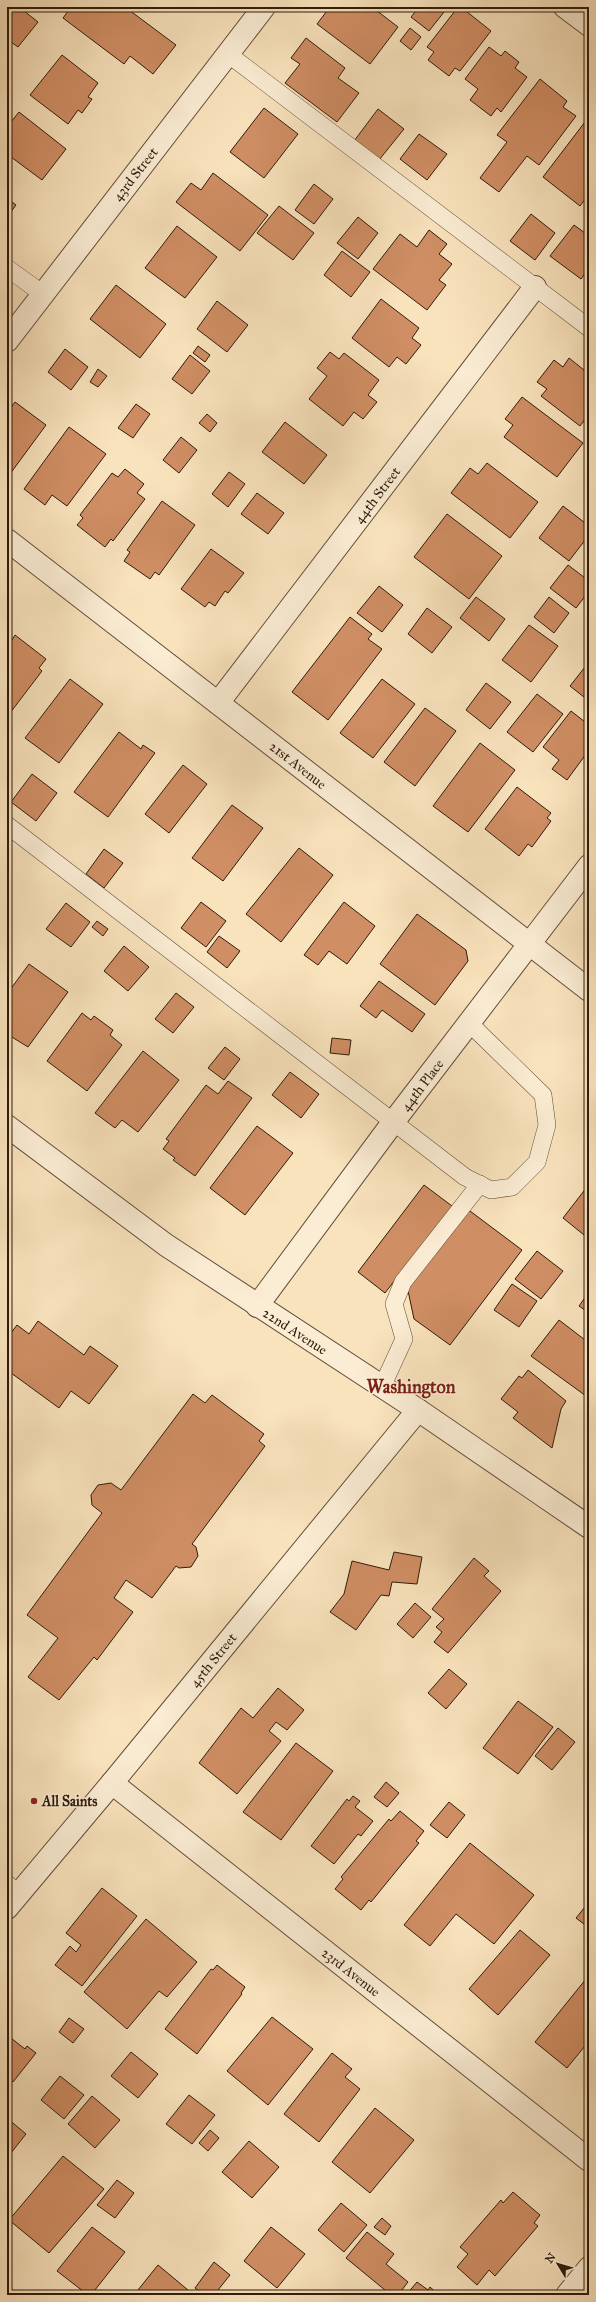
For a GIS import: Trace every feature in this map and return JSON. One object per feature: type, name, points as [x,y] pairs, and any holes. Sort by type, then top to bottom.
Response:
[{"type":"street","name":"43rd Street","points":[[7,341],[264,7]]},
{"type":"street","points":[[565,7],[589,25]]},
{"type":"street","name":"44th Street","points":[[218,703],[535,286]]},
{"type":"street","name":"21st Avenue","points":[[7,540],[589,990]]},
{"type":"street","name":"44th Place","points":[[257,1306],[394,1121],[531,944],[589,866]]},
{"type":"street","name":"22nd Avenue","points":[[7,1126],[166,1245],[587,1521]]},
{"type":"street","name":"45th Street","points":[[11,1895],[112,1783],[418,1410]]},
{"type":"street","name":"23rd Avenue","points":[[112,1783],[589,2160]]},
{"type":"street","points":[[567,2295],[589,2268]]},
{"type":"lane","points":[[228,54],[589,328]]},
{"type":"lane","points":[[7,268],[43,294]]},
{"type":"lane","points":[[7,825],[465,1177],[491,1190],[512,1187],[537,1162],[547,1125],[543,1095],[469,1024]]},
{"type":"lane","points":[[382,1387],[404,1339],[394,1304],[403,1282],[480,1184]]},
{"type":"building","points":[[7,7],[19,7],[38,22],[18,47],[7,39]]},
{"type":"building","points":[[71,7],[125,7],[176,45],[153,74],[130,56],[124,64],[63,18]]},
{"type":"building","points":[[330,7],[372,7],[398,27],[370,64],[317,24]]},
{"type":"building","points":[[419,7],[448,7],[429,31],[411,17]]},
{"type":"building","points":[[458,7],[461,7],[491,31],[460,71],[455,68],[449,76],[428,60],[434,52],[427,47]]},
{"type":"building","points":[[410,28],[421,37],[411,50],[400,41]]},
{"type":"building","points":[[306,38],[345,68],[338,78],[359,93],[337,122],[285,83],[300,64],[291,58]]},
{"type":"building","points":[[489,47],[501,56],[505,51],[519,62],[515,68],[527,77],[501,112],[497,108],[491,116],[470,100],[478,89],[465,79]]},
{"type":"building","points":[[62,55],[98,83],[88,97],[92,99],[82,113],[78,110],[68,124],[30,95]]},
{"type":"building","points":[[540,79],[567,101],[563,107],[576,116],[539,165],[527,156],[499,192],[480,178],[507,142],[497,135]]},
{"type":"building","points":[[264,108],[298,134],[264,178],[230,152]]},
{"type":"building","points":[[378,109],[404,129],[379,160],[354,141]]},
{"type":"building","points":[[19,112],[66,149],[42,180],[7,154],[7,127]]},
{"type":"building","points":[[588,118],[589,194],[580,206],[543,177]]},
{"type":"building","points":[[419,134],[447,154],[427,180],[400,159]]},
{"type":"building","points":[[213,173],[268,215],[240,251],[176,202],[191,183],[201,190]]},
{"type":"building","points":[[314,184],[333,199],[314,224],[295,210]]},
{"type":"building","points":[[7,198],[16,205],[7,217]]},
{"type":"building","points":[[279,206],[314,233],[293,260],[257,233]]},
{"type":"building","points":[[531,214],[555,233],[535,260],[510,241]]},
{"type":"building","points":[[358,217],[378,233],[358,259],[337,243]]},
{"type":"building","points":[[574,225],[589,236],[589,268],[581,279],[550,256]]},
{"type":"building","points":[[177,226],[217,257],[185,298],[145,268]]},
{"type":"building","points":[[429,230],[447,244],[439,254],[452,264],[439,280],[446,285],[427,310],[373,269],[400,234],[417,247]]},
{"type":"building","points":[[342,251],[370,272],[351,297],[324,275]]},
{"type":"building","points":[[116,285],[166,324],[140,358],[90,319]]},
{"type":"building","points":[[381,299],[419,328],[412,338],[421,345],[406,364],[397,357],[389,367],[352,338]]},
{"type":"building","points":[[217,301],[248,325],[227,352],[197,329]]},
{"type":"building","points":[[198,346],[210,355],[205,362],[193,353]]},
{"type":"building","points":[[65,349],[88,367],[71,390],[48,372]]},
{"type":"building","points":[[330,352],[339,359],[344,353],[379,380],[368,395],[377,402],[363,419],[354,412],[343,426],[309,399],[327,376],[317,368]]},
{"type":"building","points":[[190,355],[210,371],[192,394],[172,379]]},
{"type":"building","points":[[569,358],[589,374],[589,414],[580,426],[541,396],[547,389],[537,382],[554,360],[563,367]]},
{"type":"building","points":[[98,369],[107,376],[98,387],[90,382]]},
{"type":"building","points":[[522,397],[583,443],[557,477],[504,437],[513,425],[505,419]]},
{"type":"building","points":[[15,402],[46,425],[10,474],[7,471],[7,413]]},
{"type":"building","points":[[136,404],[150,414],[133,438],[118,428]]},
{"type":"building","points":[[207,414],[217,423],[210,432],[199,423]]},
{"type":"building","points":[[285,422],[327,455],[304,484],[262,452]]},
{"type":"building","points":[[69,427],[106,454],[67,506],[52,495],[45,505],[24,489]]},
{"type":"building","points":[[181,437],[197,450],[179,473],[163,460]]},
{"type":"building","points":[[487,463],[538,502],[510,538],[451,493],[470,468],[478,474]]},
{"type":"building","points":[[125,469],[144,484],[137,493],[145,499],[113,541],[111,539],[105,547],[77,525],[83,518],[80,515],[112,473],[118,477]]},
{"type":"building","points":[[229,472],[245,484],[228,507],[212,494]]},
{"type":"building","points":[[257,493],[284,513],[268,534],[241,514]]},
{"type":"building","points":[[162,501],[195,525],[159,575],[155,572],[150,579],[124,561],[130,552],[127,550]]},
{"type":"building","points":[[563,506],[589,526],[589,535],[569,561],[539,538]]},
{"type":"building","points":[[447,514],[502,556],[469,599],[414,557]]},
{"type":"building","points":[[211,549],[244,573],[228,593],[225,591],[215,606],[209,602],[205,607],[181,589]]},
{"type":"building","points":[[568,565],[589,581],[589,591],[576,608],[550,588]]},
{"type":"building","points":[[379,586],[403,605],[382,632],[357,613]]},
{"type":"building","points":[[476,597],[505,619],[489,641],[460,618]]},
{"type":"building","points":[[549,597],[569,613],[554,633],[534,617]]},
{"type":"building","points":[[427,608],[452,627],[432,653],[408,634]]},
{"type":"building","points":[[350,617],[372,634],[368,639],[382,649],[328,720],[292,692]]},
{"type":"building","points":[[529,625],[558,646],[531,682],[502,660]]},
{"type":"building","points":[[15,635],[46,659],[39,668],[42,671],[7,717],[7,643],[9,645]]},
{"type":"building","points":[[585,667],[589,670],[589,701],[570,686]]},
{"type":"building","points":[[70,679],[103,704],[59,763],[25,738]]},
{"type":"building","points":[[382,679],[415,704],[373,758],[340,733]]},
{"type":"building","points":[[486,683],[511,702],[490,729],[466,710]]},
{"type":"building","points":[[537,694],[563,714],[533,752],[507,732]]},
{"type":"building","points":[[425,708],[456,731],[415,786],[384,762]]},
{"type":"building","points":[[571,711],[589,725],[589,750],[567,780],[552,769],[559,760],[543,747]]},
{"type":"building","points":[[119,732],[141,749],[143,745],[155,753],[108,817],[74,792]]},
{"type":"building","points":[[480,743],[515,770],[468,832],[433,806]]},
{"type":"building","points":[[183,765],[207,784],[169,833],[145,814]]},
{"type":"building","points":[[32,774],[57,793],[36,821],[11,802]]},
{"type":"building","points":[[517,787],[551,813],[547,818],[551,821],[532,847],[528,844],[519,856],[485,829]]},
{"type":"building","points":[[232,805],[263,828],[223,881],[192,858]]},
{"type":"building","points":[[299,848],[333,875],[281,942],[246,914]]},
{"type":"building","points":[[104,849],[123,863],[104,888],[86,874]]},
{"type":"building","points":[[201,902],[226,921],[206,947],[181,928]]},
{"type":"building","points":[[344,902],[375,926],[347,964],[329,951],[318,965],[304,955]]},
{"type":"building","points":[[66,903],[90,922],[71,947],[46,929]]},
{"type":"building","points":[[417,914],[466,950],[468,961],[435,1005],[380,964]]},
{"type":"building","points":[[97,921],[108,929],[103,936],[92,927]]},
{"type":"building","points":[[219,936],[240,951],[227,968],[207,952]]},
{"type":"building","points":[[124,946],[149,967],[128,991],[104,971]]},
{"type":"building","points":[[29,964],[68,992],[28,1047],[7,1034],[7,994]]},
{"type":"building","points":[[379,981],[425,1014],[412,1032],[382,1010],[376,1018],[360,1006]]},
{"type":"building","points":[[176,993],[194,1007],[173,1033],[155,1019]]},
{"type":"building","points":[[82,1013],[91,1020],[94,1016],[113,1030],[110,1035],[122,1045],[87,1091],[47,1061]]},
{"type":"building","points":[[332,1038],[351,1040],[349,1055],[330,1053]]},
{"type":"building","points":[[225,1047],[240,1059],[224,1080],[208,1068]]},
{"type":"building","points":[[143,1051],[179,1080],[138,1132],[122,1120],[115,1128],[95,1113]]},
{"type":"building","points":[[290,1072],[319,1094],[301,1118],[272,1095]]},
{"type":"building","points":[[228,1081],[252,1098],[195,1176],[173,1160],[175,1158],[163,1149],[169,1141],[166,1139],[206,1085],[218,1094]]},
{"type":"building","points":[[257,1126],[293,1153],[245,1215],[210,1188]]},
{"type":"building","points":[[424,1185],[452,1206],[385,1293],[358,1272]]},
{"type":"building","points":[[587,1187],[589,1188],[589,1239],[563,1218]]},
{"type":"building","points":[[466,1208],[522,1250],[450,1345],[414,1319],[407,1286]]},
{"type":"building","points":[[537,1251],[563,1271],[541,1299],[515,1279]]},
{"type":"building","points":[[512,1284],[537,1301],[519,1327],[494,1310]]},
{"type":"building","points":[[589,1292],[589,1313],[579,1306]]},
{"type":"building","points":[[559,1320],[589,1343],[589,1392],[586,1396],[531,1356]]},
{"type":"building","points":[[38,1321],[84,1355],[90,1346],[118,1366],[89,1404],[71,1391],[59,1408],[7,1370],[7,1338],[17,1325],[29,1334]]},
{"type":"building","points":[[528,1370],[566,1401],[561,1409],[552,1448],[513,1418],[518,1412],[501,1399],[519,1376],[522,1378]]},
{"type":"building","points":[[193,1394],[205,1403],[212,1395],[264,1434],[259,1441],[265,1446],[192,1544],[196,1547],[198,1556],[191,1567],[179,1568],[176,1566],[152,1598],[126,1580],[114,1598],[133,1612],[97,1660],[94,1657],[59,1700],[28,1677],[58,1638],[27,1615],[102,1513],[92,1505],[91,1495],[98,1485],[111,1483],[121,1490]]},
{"type":"building","points":[[394,1552],[422,1557],[417,1584],[392,1582],[389,1596],[381,1595],[356,1630],[330,1612],[344,1594],[352,1561],[389,1570]]},
{"type":"building","points":[[474,1558],[489,1571],[484,1576],[501,1591],[448,1653],[434,1642],[442,1632],[436,1627],[444,1619],[432,1609]]},
{"type":"building","points":[[415,1603],[431,1617],[413,1638],[397,1624]]},
{"type":"building","points":[[449,1669],[467,1684],[446,1709],[428,1693]]},
{"type":"building","points":[[278,1688],[304,1710],[287,1730],[276,1722],[269,1731],[281,1741],[237,1794],[199,1763],[241,1708],[253,1718]]},
{"type":"building","points":[[518,1701],[553,1727],[518,1774],[483,1748]]},
{"type":"building","points":[[558,1728],[575,1742],[552,1770],[535,1756]]},
{"type":"building","points":[[296,1743],[333,1771],[281,1840],[243,1812]]},
{"type":"building","points":[[386,1782],[399,1793],[387,1807],[374,1797]]},
{"type":"building","points":[[353,1796],[360,1801],[355,1807],[373,1821],[361,1836],[358,1834],[334,1864],[311,1846],[347,1799],[349,1801]]},
{"type":"building","points":[[449,1802],[465,1815],[447,1838],[430,1825]]},
{"type":"building","points":[[400,1811],[424,1831],[416,1841],[419,1843],[371,1902],[369,1900],[361,1910],[335,1889],[343,1879],[341,1877],[389,1819],[391,1821]]},
{"type":"building","points":[[470,1843],[534,1895],[494,1944],[456,1914],[430,1946],[404,1925]]},
{"type":"building","points":[[102,1888],[137,1916],[82,1986],[55,1965],[70,1946],[76,1952],[81,1945],[66,1933]]},
{"type":"building","points":[[589,1902],[589,1928],[576,1918]]},
{"type":"building","points":[[146,1919],[197,1962],[167,1997],[159,1991],[127,2029],[84,1992]]},
{"type":"building","points":[[520,1930],[550,1955],[498,2015],[469,1989]]},
{"type":"building","points":[[217,1965],[245,1987],[241,1993],[242,1994],[197,2054],[165,2029],[211,1969],[213,1970]]},
{"type":"building","points":[[586,1979],[589,1982],[589,2041],[567,2068],[535,2042]]},
{"type":"building","points":[[272,2017],[313,2049],[268,2105],[227,2071]]},
{"type":"building","points":[[69,2018],[84,2029],[73,2043],[59,2032]]},
{"type":"building","points":[[7,2035],[25,2049],[27,2046],[36,2053],[13,2082],[7,2077]]},
{"type":"building","points":[[131,2052],[158,2074],[138,2098],[111,2076]]},
{"type":"building","points":[[332,2053],[352,2069],[345,2077],[360,2089],[319,2142],[284,2114]]},
{"type":"building","points":[[60,2076],[84,2095],[64,2119],[41,2100]]},
{"type":"building","points":[[189,2095],[215,2115],[192,2144],[166,2124]]},
{"type":"building","points":[[92,2096],[120,2120],[95,2148],[68,2124]]},
{"type":"building","points":[[375,2108],[414,2140],[370,2193],[332,2162]]},
{"type":"building","points":[[7,2118],[26,2134],[7,2158]]},
{"type":"building","points":[[210,2130],[219,2138],[208,2151],[199,2143]]},
{"type":"building","points":[[249,2141],[279,2167],[252,2198],[222,2172]]},
{"type":"building","points":[[63,2156],[104,2189],[49,2253],[9,2220]]},
{"type":"building","points":[[117,2180],[134,2193],[115,2218],[97,2205]]},
{"type":"building","points":[[513,2192],[540,2215],[534,2223],[538,2226],[495,2276],[489,2270],[477,2285],[457,2267],[468,2254],[460,2247],[501,2200],[503,2203]]},
{"type":"building","points":[[341,2203],[367,2225],[344,2252],[318,2230]]},
{"type":"building","points":[[382,2218],[391,2226],[385,2235],[374,2227]]},
{"type":"building","points":[[92,2227],[125,2252],[91,2295],[88,2295],[57,2271]]},
{"type":"building","points":[[271,2227],[305,2254],[277,2288],[244,2261]]},
{"type":"building","points":[[367,2232],[394,2254],[386,2264],[408,2282],[398,2295],[391,2295],[346,2258]]},
{"type":"building","points":[[214,2262],[230,2275],[214,2295],[204,2295],[195,2288]]},
{"type":"building","points":[[158,2265],[188,2290],[184,2295],[134,2295]]},
{"type":"building","points":[[417,2282],[428,2290],[430,2287],[439,2295],[406,2295]]},
{"type":"place","name":"All Saints","points":[[34,1801]]},
{"type":"district","name":"Washington","points":[[411,1387]]}]
